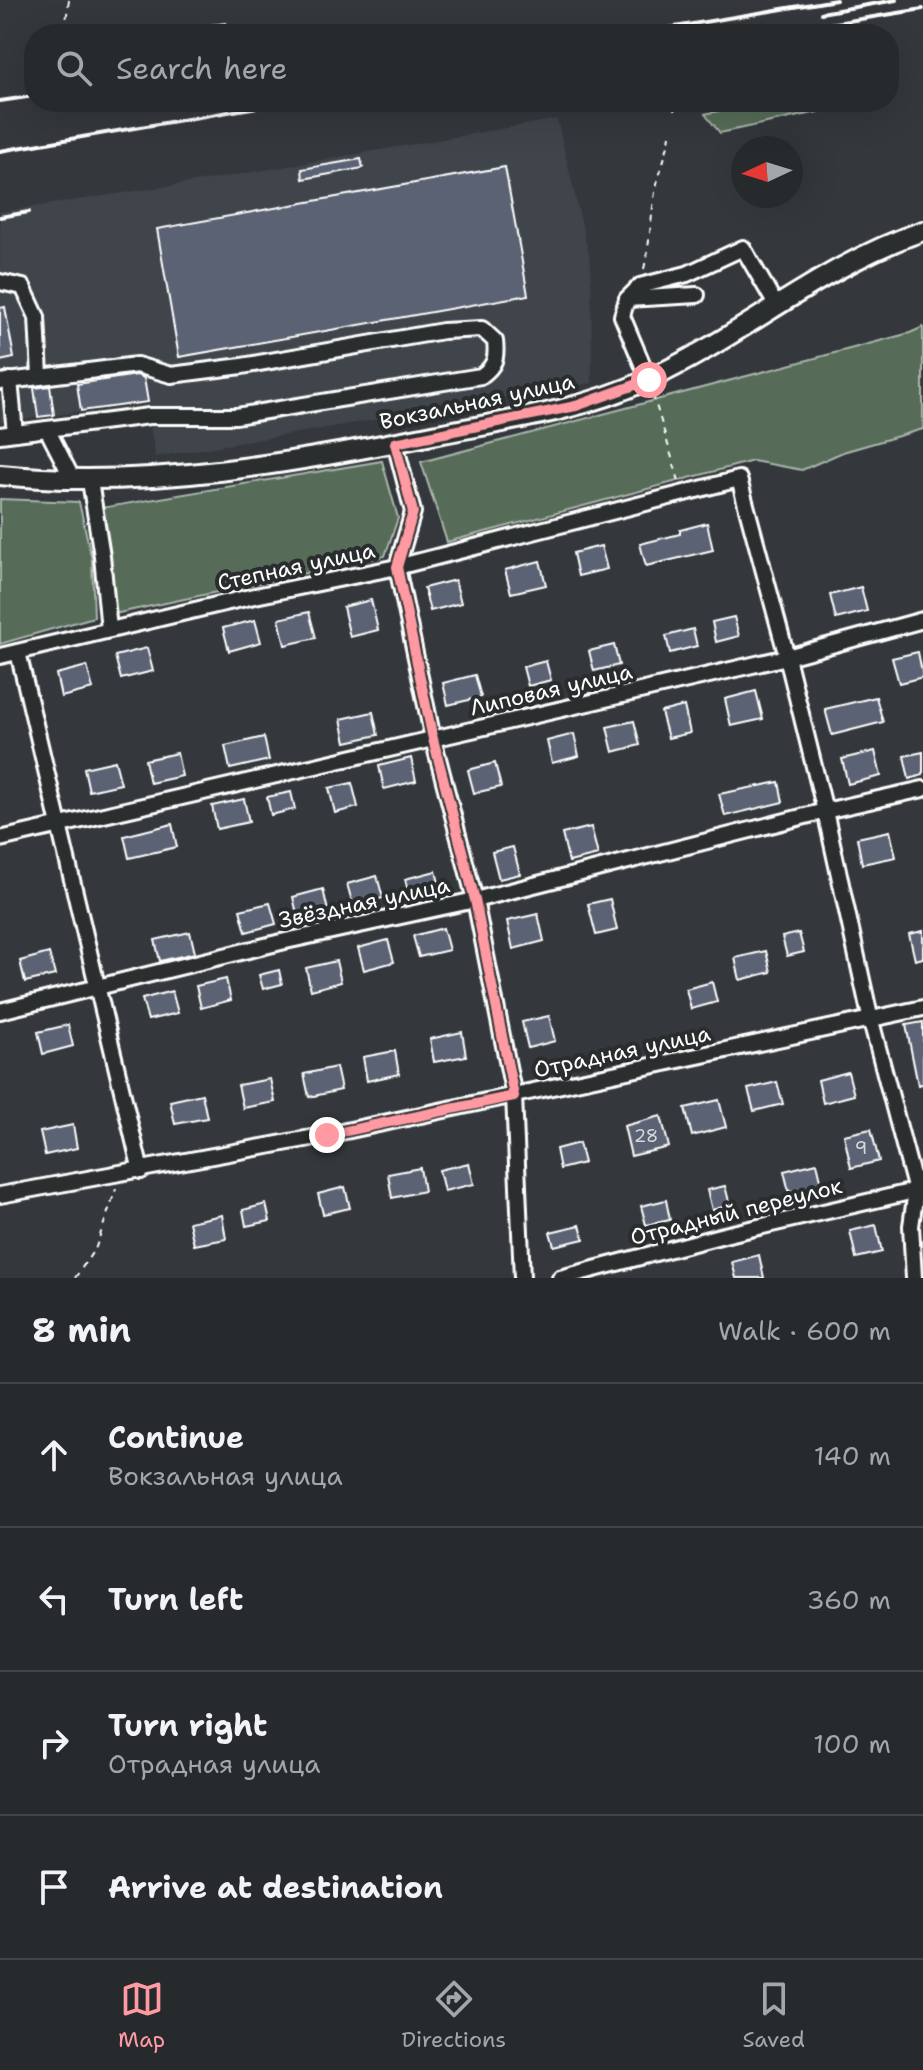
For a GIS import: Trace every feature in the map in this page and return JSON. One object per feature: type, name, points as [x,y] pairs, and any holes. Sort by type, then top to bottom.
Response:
[{"type":"main road","name":"Вокзальная улица","points":[[0,475],[81,481],[178,477],[395,443],[576,406],[649,380],[864,255],[923,231]]},
{"type":"street","points":[[649,380],[622,316],[627,299],[640,286],[687,274],[743,248],[776,305]]},
{"type":"street","points":[[0,282],[23,287],[37,317],[40,376]]},
{"type":"street","points":[[627,299],[697,295]]},
{"type":"street","points":[[482,329],[495,341],[497,356],[491,369],[481,376],[236,416],[149,416],[8,434],[5,381],[40,376],[137,365],[171,375],[242,366],[443,331],[482,329]]},
{"type":"street","points":[[47,429],[81,481],[102,556],[109,630]]},
{"type":"street","points":[[395,443],[413,512],[397,567],[433,739],[475,900],[514,1096],[522,1278]]},
{"type":"street","name":"Степная улица","points":[[0,656],[250,597],[397,567],[739,479],[787,657]]},
{"type":"street","name":"Липовая улица","points":[[0,839],[787,657],[923,620]]},
{"type":"street","points":[[18,652],[141,1171]]},
{"type":"street","points":[[787,657],[871,1021],[920,1190],[911,1226],[914,1278]]},
{"type":"street","name":"Звёздная улица","points":[[0,1011],[281,942],[475,900],[923,789]]},
{"type":"street","name":"Отрадная улица","points":[[0,1195],[141,1171],[514,1096],[923,1008]]},
{"type":"street","name":"Отрадный переулок","points":[[560,1278],[724,1235],[920,1190]]},
{"type":"path","points":[[67,24],[69,0]]},
{"type":"path","points":[[640,286],[650,243],[656,189],[670,135]]},
{"type":"path","points":[[649,380],[683,494]]},
{"type":"path","points":[[75,1278],[96,1247],[120,1175]]},
{"type":"shaded area","points":[[557,119],[591,264],[592,383],[155,457],[147,402],[0,423],[0,212],[214,179]]},
{"type":"green space","points":[[714,112],[818,112],[720,133],[705,114]]},
{"type":"green space","points":[[923,327],[923,429],[843,452],[802,470],[753,461],[447,542],[421,462],[910,333]]},
{"type":"green space","points":[[382,461],[398,518],[385,556],[114,614],[101,508]]},
{"type":"green space","points":[[0,499],[79,502],[92,560],[94,617],[0,644]]},
{"type":"building","points":[[361,159],[363,168],[303,179],[302,169]]},
{"type":"building","points":[[505,167],[528,295],[179,357],[157,229]]},
{"type":"building","points":[[5,307],[14,358],[0,361],[0,308]]},
{"type":"building","points":[[137,375],[144,378],[148,402],[81,411],[77,384]]},
{"type":"building","points":[[50,386],[54,415],[38,417],[34,388]]},
{"type":"building","points":[[707,523],[713,550],[646,566],[640,544],[680,534],[680,530]]},
{"type":"building","points":[[601,546],[607,569],[578,576],[573,553]]},
{"type":"building","points":[[540,561],[546,585],[511,593],[505,570]]},
{"type":"building","points":[[455,580],[461,603],[430,611],[424,588]]},
{"type":"building","points":[[861,587],[867,611],[836,619],[830,595]]},
{"type":"building","points":[[371,600],[378,630],[350,637],[343,607]]},
{"type":"building","points":[[309,612],[316,638],[285,645],[279,619]]},
{"type":"building","points":[[734,617],[739,636],[716,642],[712,622]]},
{"type":"building","points":[[255,620],[261,642],[229,651],[223,628]]},
{"type":"building","points":[[693,629],[697,646],[670,653],[666,636]]},
{"type":"building","points":[[614,645],[619,665],[594,671],[589,651]]},
{"type":"building","points":[[147,648],[153,671],[121,679],[115,656]]},
{"type":"building","points":[[918,652],[923,677],[899,683],[892,658]]},
{"type":"building","points":[[546,661],[551,680],[528,686],[523,667]]},
{"type":"building","points":[[87,666],[93,689],[61,697],[56,674]]},
{"type":"building","points":[[475,675],[481,697],[448,705],[443,683]]},
{"type":"building","points":[[756,691],[763,719],[731,726],[725,699]]},
{"type":"building","points":[[876,697],[883,722],[832,735],[825,709]]},
{"type":"building","points":[[684,706],[690,733],[668,738],[661,712]]},
{"type":"building","points":[[373,712],[378,735],[346,742],[341,719]]},
{"type":"building","points":[[634,721],[640,745],[613,752],[607,727]]},
{"type":"building","points":[[574,734],[579,756],[552,763],[547,741]]},
{"type":"building","points":[[264,737],[269,760],[230,769],[225,746]]},
{"type":"building","points":[[875,751],[881,776],[848,784],[842,759]]},
{"type":"building","points":[[923,752],[923,775],[909,779],[904,756]]},
{"type":"building","points":[[177,753],[182,776],[150,783],[145,760]]},
{"type":"building","points":[[411,758],[416,781],[384,789],[379,766]]},
{"type":"building","points":[[115,761],[121,784],[89,791],[84,768]]},
{"type":"building","points":[[495,763],[501,787],[474,793],[468,770]]},
{"type":"building","points":[[779,782],[783,802],[725,816],[719,794]]},
{"type":"building","points":[[352,783],[358,807],[335,813],[329,788]]},
{"type":"building","points":[[291,792],[295,809],[271,815],[267,797]]},
{"type":"building","points":[[244,799],[249,822],[217,829],[212,806]]},
{"type":"building","points":[[172,824],[177,847],[129,858],[124,836]]},
{"type":"building","points":[[591,827],[598,855],[569,862],[562,834]]},
{"type":"building","points":[[890,831],[896,857],[862,864],[857,838]]},
{"type":"building","points":[[513,847],[520,874],[499,879],[492,852]]},
{"type":"building","points":[[436,871],[441,891],[410,899],[405,879]]},
{"type":"building","points":[[377,876],[383,898],[353,905],[347,884]]},
{"type":"building","points":[[323,889],[328,911],[298,918],[293,897]]},
{"type":"building","points":[[610,899],[617,930],[596,935],[588,904]]},
{"type":"building","points":[[270,903],[276,924],[246,932],[240,910]]},
{"type":"building","points":[[538,914],[544,941],[513,949],[507,921]]},
{"type":"building","points":[[443,928],[449,950],[419,957],[413,936]]},
{"type":"building","points":[[923,931],[923,958],[915,960],[909,934]]},
{"type":"building","points":[[190,932],[195,953],[160,961],[155,940]]},
{"type":"building","points":[[799,933],[804,952],[787,956],[782,937]]},
{"type":"building","points":[[388,940],[394,962],[364,970],[358,948]]},
{"type":"building","points":[[766,951],[771,972],[740,980],[735,958]]},
{"type":"building","points":[[49,953],[55,975],[25,982],[20,961]]},
{"type":"building","points":[[336,961],[341,982],[311,990],[306,968]]},
{"type":"building","points":[[279,970],[282,984],[263,989],[259,975]]},
{"type":"building","points":[[226,979],[231,1000],[201,1008],[196,986]]},
{"type":"building","points":[[712,982],[717,1002],[691,1009],[686,989]]},
{"type":"building","points":[[172,991],[178,1013],[148,1020],[142,999]]},
{"type":"building","points":[[549,1016],[555,1041],[528,1048],[522,1022]]},
{"type":"building","points":[[923,1022],[923,1084],[918,1085],[906,1025]]},
{"type":"building","points":[[68,1025],[73,1046],[43,1054],[38,1032]]},
{"type":"building","points":[[462,1032],[466,1056],[434,1062],[430,1039]]},
{"type":"building","points":[[395,1051],[399,1074],[367,1081],[363,1057]]},
{"type":"building","points":[[336,1067],[341,1090],[309,1097],[304,1074]]},
{"type":"building","points":[[848,1072],[854,1095],[823,1103],[818,1080]]},
{"type":"building","points":[[270,1079],[275,1102],[243,1108],[238,1085]]},
{"type":"building","points":[[777,1082],[783,1104],[754,1111],[748,1089]]},
{"type":"building","points":[[202,1094],[207,1118],[175,1124],[170,1101]]},
{"type":"building","points":[[719,1100],[726,1127],[692,1136],[685,1108]]},
{"type":"building","points":[[661,1116],[669,1147],[631,1156],[624,1126]]},
{"type":"building","points":[[73,1125],[77,1148],[45,1155],[40,1132]]},
{"type":"building","points":[[871,1129],[879,1161],[851,1168],[844,1135]]},
{"type":"building","points":[[579,1143],[584,1163],[560,1169],[556,1149]]},
{"type":"building","points":[[469,1163],[474,1184],[444,1191],[439,1170]]},
{"type":"building","points":[[817,1163],[822,1184],[789,1192],[784,1171]]},
{"type":"building","points":[[420,1168],[424,1191],[392,1198],[388,1174]]},
{"type":"building","points":[[725,1186],[730,1205],[712,1210],[707,1190]]},
{"type":"building","points":[[345,1187],[350,1208],[323,1214],[318,1194]]},
{"type":"building","points":[[666,1200],[670,1220],[646,1225],[641,1206]]},
{"type":"building","points":[[266,1204],[270,1221],[246,1226],[243,1210]]},
{"type":"building","points":[[222,1215],[226,1239],[194,1245],[189,1222]]},
{"type":"building","points":[[580,1225],[584,1239],[554,1246],[550,1232]]},
{"type":"building","points":[[876,1225],[882,1252],[856,1258],[850,1231]]},
{"type":"building","points":[[759,1255],[764,1278],[736,1278],[732,1262]]},
{"type":"railway","points":[[693,24],[836,0]]},
{"type":"railway","points":[[821,13],[896,0]]},
{"type":"railway","points":[[829,24],[923,9]]},
{"type":"railway","points":[[0,101],[24,97]]},
{"type":"railway","points":[[0,151],[228,112]]},
{"type":"railway","points":[[0,217],[29,212]]},
{"type":"route","points":[[327,1135],[514,1096],[475,900],[433,739],[397,567],[413,512],[395,443],[576,406],[649,380]]}]
